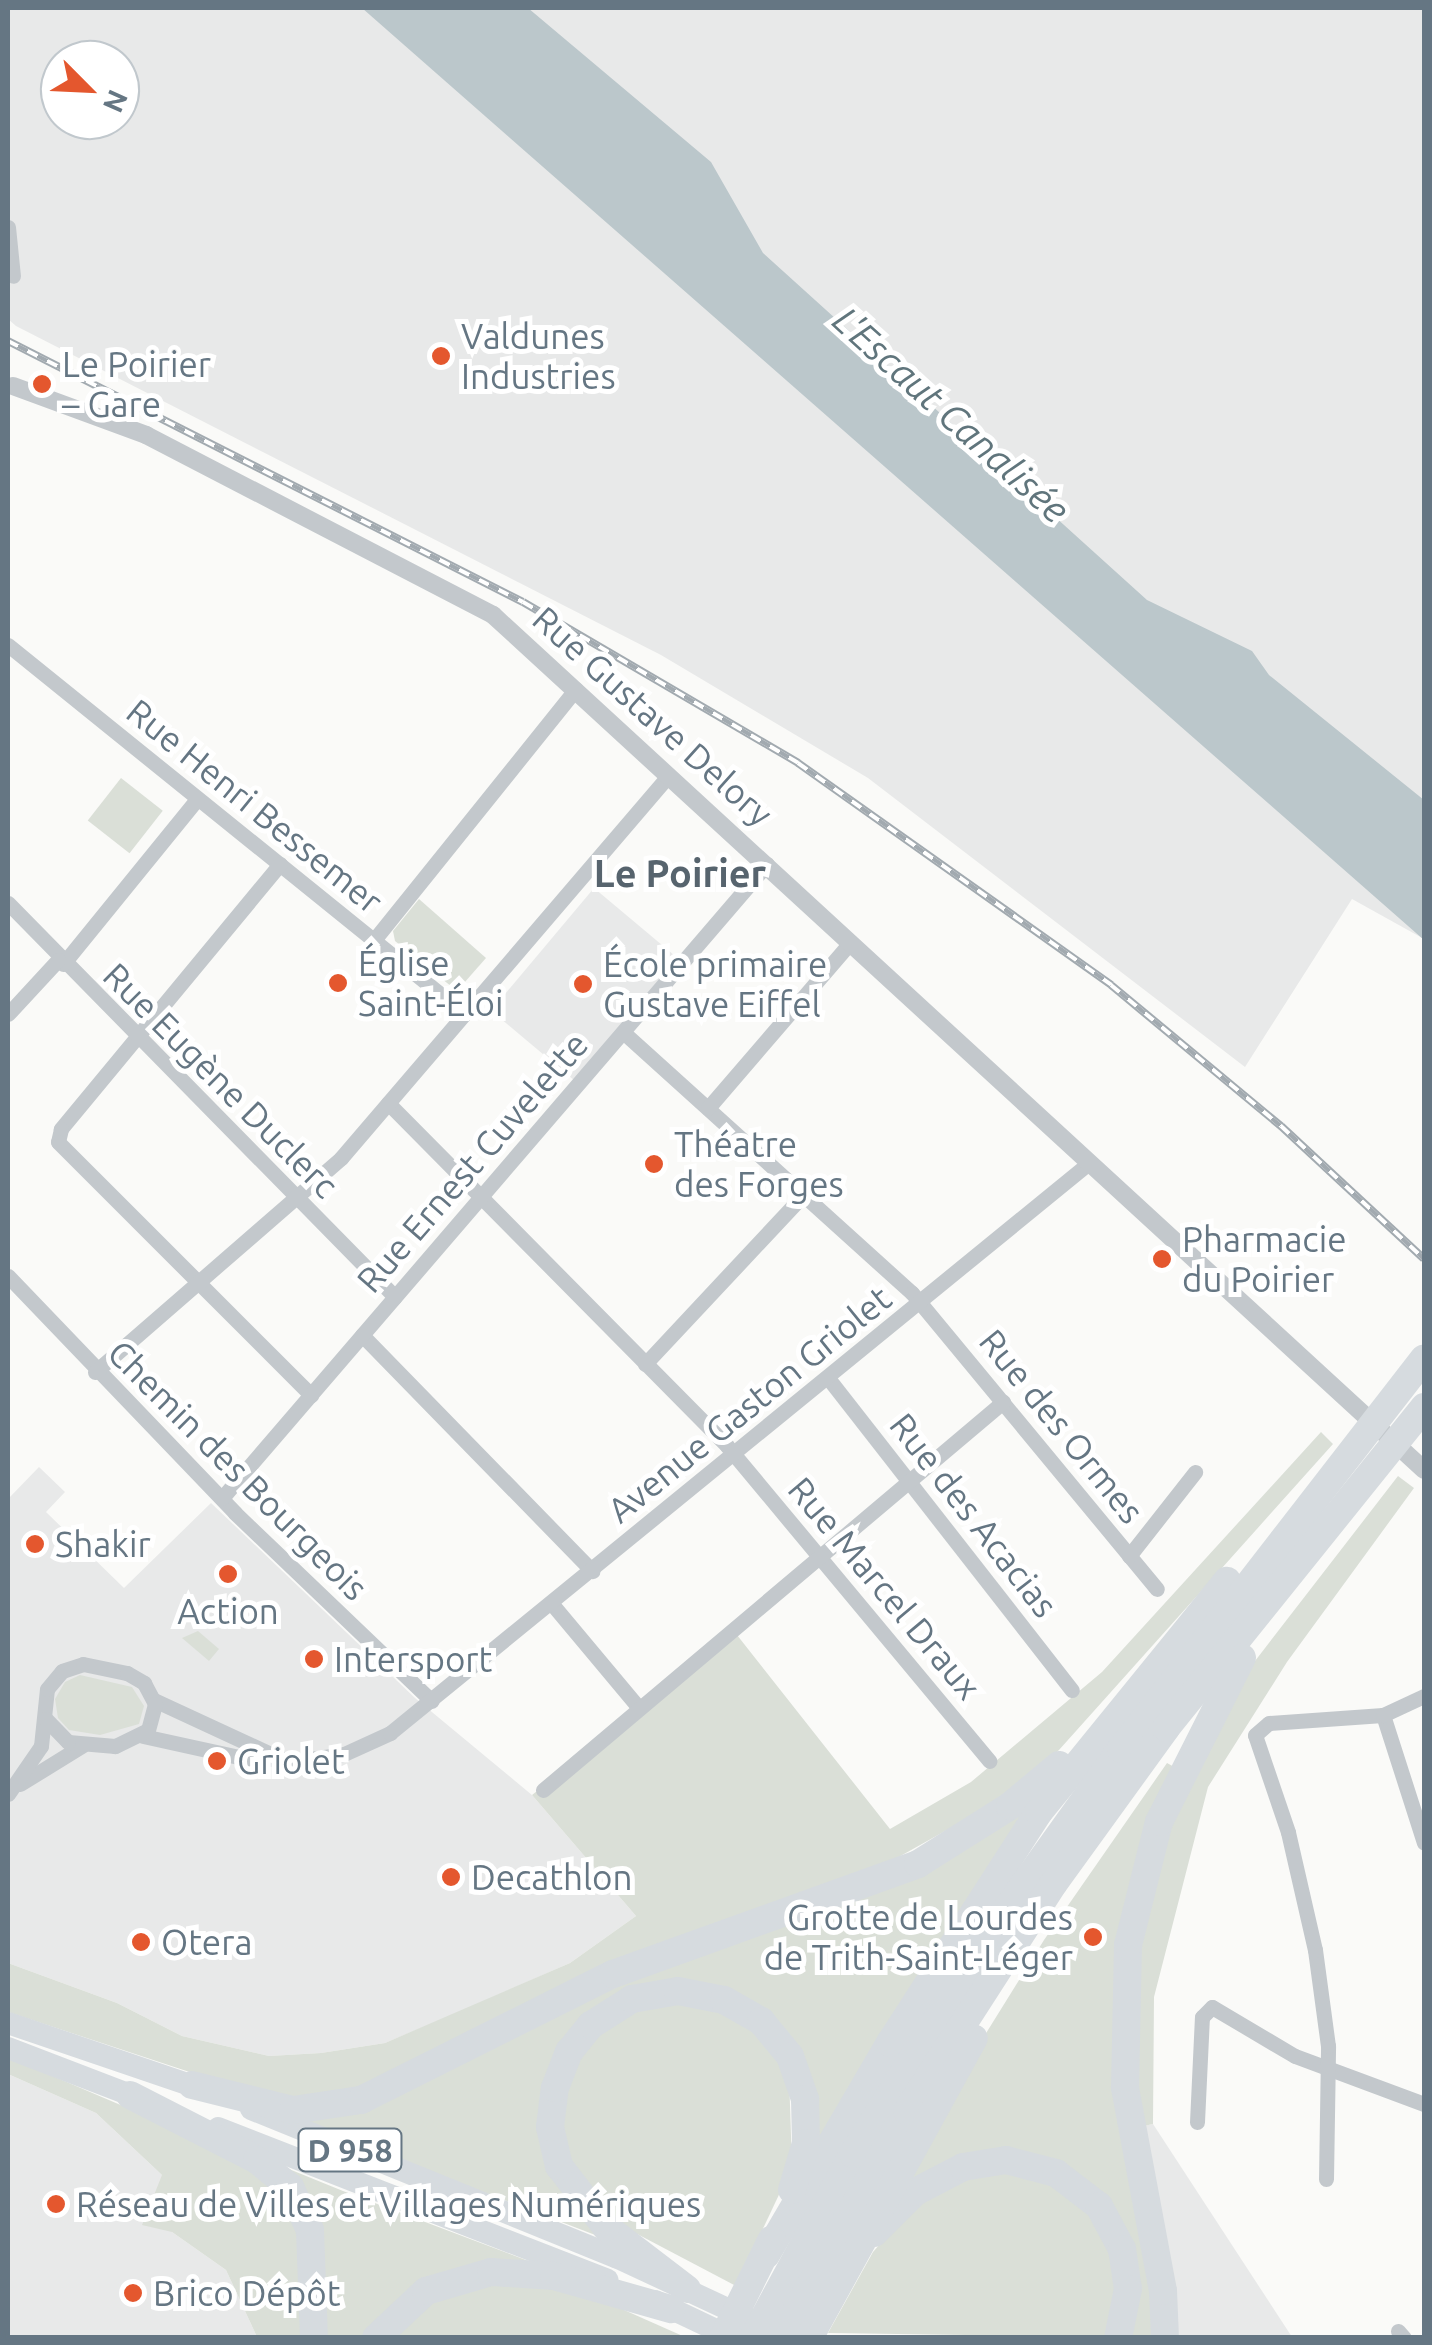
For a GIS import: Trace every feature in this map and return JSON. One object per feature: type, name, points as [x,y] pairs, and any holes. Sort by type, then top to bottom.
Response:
[{"type":"highway","points":[[723,2338],[766,2255],[973,1912],[1054,1791],[1137,1686],[1424,1356]]},
{"type":"highway","points":[[783,2338],[986,1985],[1142,1761],[1424,1407]]},
{"type":"highway","points":[[753,2338],[860,2142],[1000,1918],[1344,1452]]},
{"type":"highway","points":[[1166,2338],[1164,2291],[1125,2088],[1122,2021],[1130,1928],[1154,1836],[1190,1751],[1294,1571]]},
{"type":"highway","points":[[809,2338],[1003,1990],[1253,1622]]},
{"type":"highway","points":[[192,2084],[294,2110],[329,2109],[370,2096],[614,1974],[858,1890],[942,1851],[1038,1784],[1137,1686]]},
{"type":"highway","points":[[689,2303],[588,2208],[564,2176],[551,2141],[552,2100],[570,2052],[591,2025],[632,1999],[678,1991],[724,2000],[761,2021],[795,2065],[805,2098],[806,2143],[766,2255]]},
{"type":"highway","points":[[130,2095],[258,2160],[290,2187],[310,2230],[314,2338]]},
{"type":"highway","points":[[836,2287],[882,2223],[915,2192],[974,2163],[1016,2161],[1076,2184],[1110,2221],[1128,2277],[1118,2338]]},
{"type":"highway","points":[[376,2338],[426,2291],[491,2272],[554,2276],[689,2303]]},
{"type":"main road","name":"D 958","points":[[8,2022],[192,2084],[689,2303],[733,2338]]},
{"type":"main road","name":"D 958","points":[[8,2048],[783,2338]]},
{"type":"street","points":[[8,227],[12,276]]},
{"type":"street","name":"Rue Gustave Delory","points":[[9,384],[146,435],[424,574],[493,615],[1424,1470]]},
{"type":"street","name":"Rue Henri Bessemer","points":[[8,645],[465,1014]]},
{"type":"street","points":[[374,940],[576,689]]},
{"type":"street","points":[[96,1372],[297,1198],[388,1103],[669,774]]},
{"type":"street","points":[[8,1014],[61,962],[197,799]]},
{"type":"street","points":[[280,864],[58,1137],[62,1150],[311,1395]]},
{"type":"street","name":"Rue Ernest Cuvelette","points":[[222,1498],[766,864]]},
{"type":"street","name":"Rue Eugène Duclerc","points":[[8,903],[61,962],[394,1297]]},
{"type":"street","points":[[708,1108],[851,942]]},
{"type":"street","name":"Rue des Ormes","points":[[622,1032],[920,1302],[1156,1589]]},
{"type":"street","name":"Rue Marcel Draux","points":[[388,1103],[734,1454],[989,1761]]},
{"type":"street","name":"Avenue Gaston Griolet","points":[[142,1736],[284,1760],[352,1751],[438,1696],[1090,1162]]},
{"type":"street","points":[[646,1364],[803,1194]]},
{"type":"street","name":"Chemin des Bourgeois","points":[[8,1276],[96,1372],[222,1498],[438,1696]]},
{"type":"street","points":[[362,1335],[592,1570]]},
{"type":"street","name":"Rue des Acacias","points":[[828,1378],[1072,1690]]},
{"type":"street","points":[[542,1790],[1003,1402]]},
{"type":"street","points":[[1129,1556],[1195,1472]]},
{"type":"street","points":[[552,1604],[638,1708]]},
{"type":"street","points":[[10,1792],[40,1746],[47,1689],[76,1665],[133,1675],[154,1700],[284,1760]]},
{"type":"street","points":[[1326,2179],[1328,2071],[1304,1889],[1255,1742],[1263,1724],[1383,1715],[1424,1696]]},
{"type":"street","points":[[46,1719],[61,1738],[84,1745],[115,1746],[142,1736],[152,1724],[154,1700]]},
{"type":"street","points":[[1383,1715],[1424,1843]]},
{"type":"street","points":[[10,1792],[84,1745]]},
{"type":"street","points":[[1197,2122],[1202,2016],[1209,2007],[1328,2071],[1424,2104]]},
{"type":"shaded area","points":[[8,8],[1424,8],[1424,939],[1352,899],[1245,1067],[868,778],[661,655],[8,319]]},
{"type":"shaded area","points":[[362,8],[528,8],[711,162],[763,253],[1147,600],[1252,651],[1269,675],[1424,800],[1424,940]]},
{"type":"shaded area","points":[[121,778],[163,811],[130,853],[88,821]]},
{"type":"shaded area","name":"École primaire Gustave Eiffel","points":[[594,888],[677,958],[575,1081],[491,1011]]},
{"type":"shaded area","points":[[419,899],[486,958],[457,991],[395,941],[393,931]]},
{"type":"shaded area","points":[[1321,1432],[1333,1444],[1059,1750],[1006,1797],[870,1873],[323,2102],[247,2091],[8,2012],[8,1963],[117,2003],[182,2036],[269,2056],[321,2053],[385,2043],[570,1963],[636,1916],[532,1795],[737,1635],[890,1829],[971,1782],[1102,1672]]},
{"type":"shaded area","points":[[39,1467],[65,1492],[46,1512],[124,1588],[211,1503],[415,1698],[532,1795],[636,1916],[570,1963],[452,2015],[385,2043],[321,2053],[269,2056],[182,2036],[117,2003],[8,1963],[8,1499]]},
{"type":"shaded area","points":[[1398,1476],[1414,1488],[1287,1662],[1208,1787],[1154,1997],[1153,2124],[1139,2127],[1136,1952],[1159,1851],[1255,1661]]},
{"type":"shaded area","points":[[198,1631],[219,1649],[209,1661],[182,1638]]},
{"type":"shaded area","points":[[80,1675],[132,1687],[144,1706],[139,1724],[100,1735],[69,1730],[58,1718],[55,1699],[65,1682]]},
{"type":"shaded area","points":[[1167,1763],[1176,1768],[1118,1948],[1157,2337],[1126,2337],[1133,2252],[1039,2159],[900,2195],[970,2059],[1044,1940]]},
{"type":"shaded area","points":[[1032,1798],[816,2155],[815,2130],[751,2006],[607,2004],[543,2106],[603,2238],[296,2120],[757,1929]]},
{"type":"shaded area","points":[[697,2001],[763,2034],[789,2074],[792,2167],[736,2286],[622,2226],[563,2152],[563,2095],[579,2053],[623,2014]]},
{"type":"shaded area","points":[[8,2057],[198,2138],[275,2187],[299,2222],[308,2337],[257,2337],[226,2270],[172,2232],[142,2225],[162,2175],[96,2113],[8,2074]]},
{"type":"shaded area","points":[[8,2074],[96,2113],[162,2175],[172,2232],[226,2270],[257,2337],[8,2337]]},
{"type":"shaded area","points":[[1153,2124],[1292,2337],[1179,2337],[1139,2127]]},
{"type":"shaded area","points":[[284,2167],[547,2268],[499,2266],[371,2337],[320,2337]]},
{"type":"shaded area","points":[[999,2170],[1070,2191],[1109,2238],[1119,2280],[1105,2337],[828,2333],[873,2252],[917,2202],[969,2175]]},
{"type":"shaded area","points":[[524,2281],[597,2298],[685,2337],[388,2338],[435,2299],[476,2283]]},
{"type":"railway","points":[[8,341],[523,602],[798,763],[1111,985],[1281,1126],[1424,1259]]},
{"type":"place","name":"Valdunes Industries","points":[[441,356]]},
{"type":"place","name":"Le Poirier – Gare","points":[[42,384]]},
{"type":"place","name":"Église Saint-Éloi","points":[[338,983]]},
{"type":"place","name":"École primaire Gustave Eiffel","points":[[583,984]]},
{"type":"place","name":"Théatre des Forges","points":[[654,1164]]},
{"type":"place","name":"Pharmacie du Poirier","points":[[1162,1259]]},
{"type":"place","name":"Shakir","points":[[35,1544]]},
{"type":"place","name":"Action","points":[[228,1574]]},
{"type":"place","name":"Intersport","points":[[314,1659]]},
{"type":"place","name":"Griolet","points":[[217,1761]]},
{"type":"place","name":"Decathlon","points":[[451,1877]]},
{"type":"place","name":"Grotte de Lourdes de Trith-Saint-Léger","points":[[1093,1937]]},
{"type":"place","name":"Otera","points":[[141,1942]]},
{"type":"place","name":"Réseau de Villes et Villages Numériques","points":[[56,2204]]},
{"type":"place","name":"Brico Dépôt","points":[[133,2293]]},
{"type":"district","name":"Le Poirier","points":[[680,874]]},
{"type":"water label","name":"L'Escaut Canalisée","points":[[951,415]]}]
